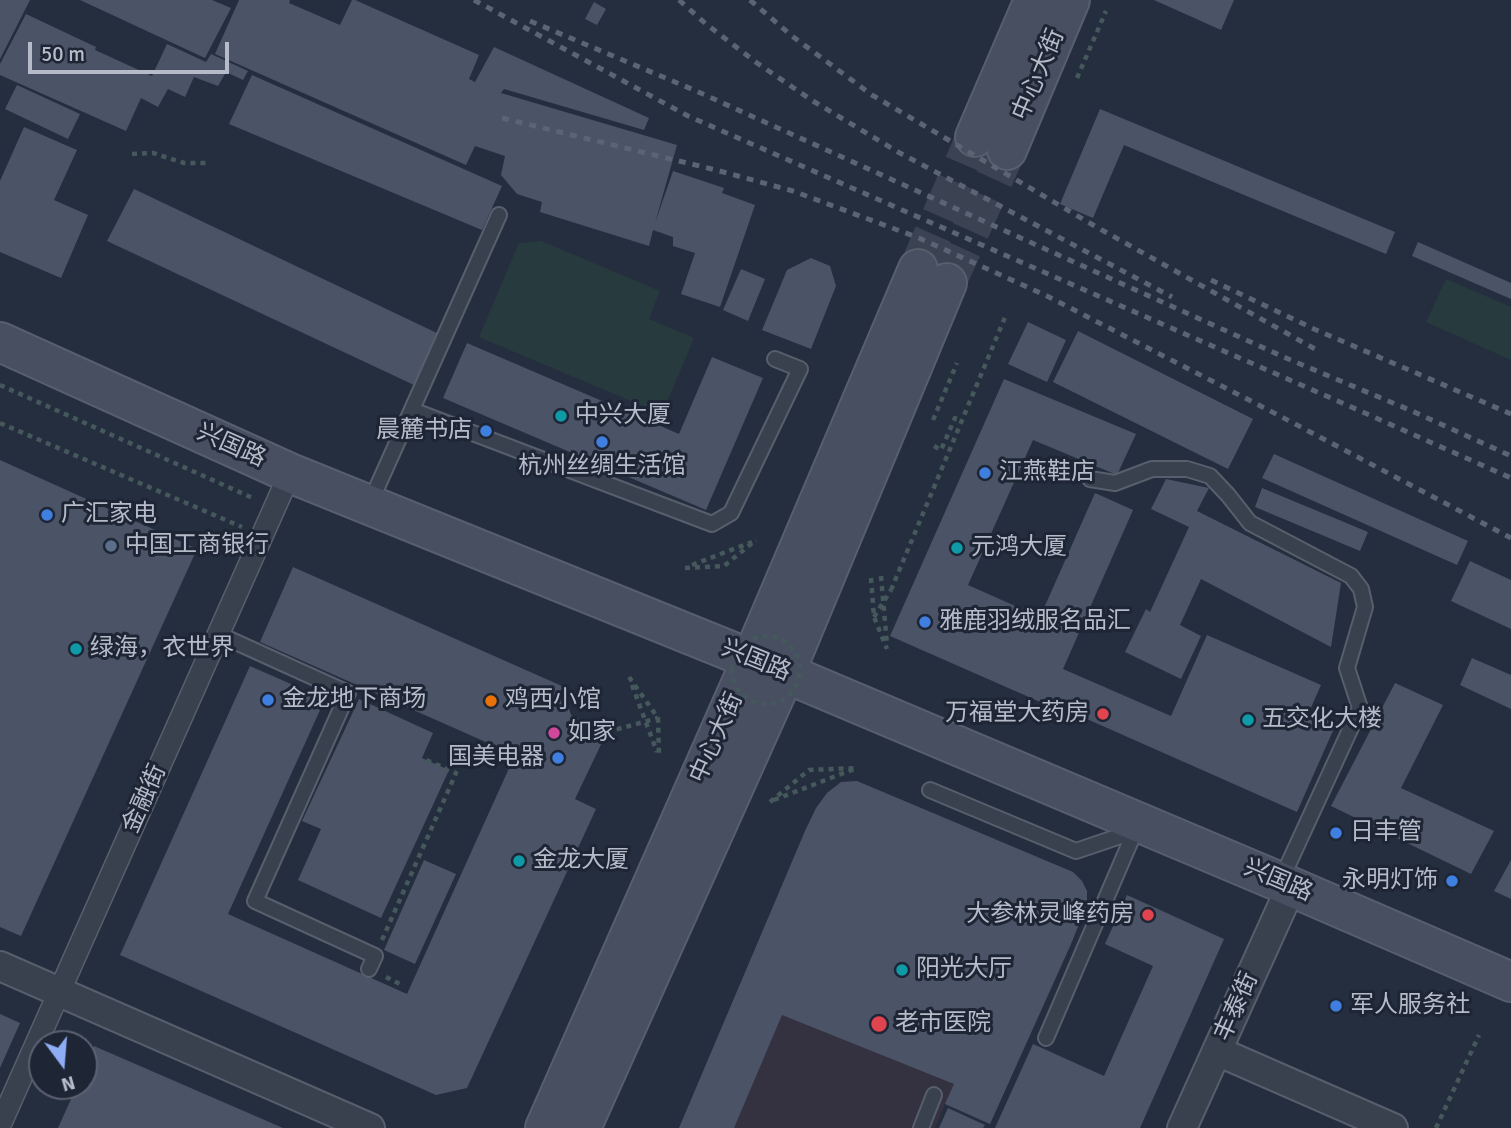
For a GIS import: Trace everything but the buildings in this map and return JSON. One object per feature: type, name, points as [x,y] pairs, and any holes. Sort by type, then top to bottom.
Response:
[{"type":"main road","name":"中心大街","points":[[1034,0],[991,144],[1070,0]]},
{"type":"main road","name":"中心大街","points":[[545,1128],[932,276]]},
{"type":"main road","name":"兴国路","points":[[0,342],[290,473],[1136,827],[1286,884],[1511,982]]},
{"type":"main road","name":"中心大街","points":[[581,1128],[756,667]]},
{"type":"street","name":"金融街","points":[[0,1125],[290,473]]},
{"type":"street","name":"丰泰街","points":[[1182,1128],[1286,884]]},
{"type":"street","points":[[0,966],[370,1128]]},
{"type":"street","points":[[1217,1051],[1393,1128]]},
{"type":"lane","points":[[369,504],[499,215]]},
{"type":"lane","points":[[412,410],[712,524],[731,513],[800,369],[775,359]]},
{"type":"lane","points":[[1090,479],[1115,484],[1152,470],[1187,469],[1210,476],[1250,523],[1351,576],[1361,589],[1365,607],[1346,668],[1360,708],[1286,884]]},
{"type":"lane","points":[[218,634],[348,693],[255,901],[372,963]]},
{"type":"lane","points":[[930,790],[1076,851],[1136,827]]},
{"type":"lane","points":[[1046,1038],[1136,827]]},
{"type":"lane","points":[[921,1128],[934,1094]]},
{"type":"path","points":[[1077,78],[1106,11]]},
{"type":"path","points":[[132,154],[153,153],[184,163],[209,163]]},
{"type":"path","points":[[874,617],[891,590],[1006,315]]},
{"type":"path","points":[[933,420],[957,363]]},
{"type":"path","points":[[0,385],[274,508]]},
{"type":"path","points":[[934,446],[942,450],[955,418],[962,421]]},
{"type":"path","points":[[0,423],[262,536]]},
{"type":"path","points":[[756,540],[746,549],[724,566],[685,568],[756,540]]},
{"type":"path","points":[[871,578],[874,617],[887,649],[881,576]]},
{"type":"path","points":[[768,635],[780,638],[796,652],[801,673],[798,684],[785,699],[765,704],[746,698],[738,691],[734,681],[756,667],[733,660],[738,650],[747,642],[768,635]]},
{"type":"path","points":[[629,677],[636,687],[658,718],[659,756],[629,677]]},
{"type":"path","points":[[607,732],[658,718]]},
{"type":"path","points":[[372,963],[456,773],[422,758]]},
{"type":"path","points":[[858,768],[770,802],[790,786],[809,770],[858,768]]},
{"type":"path","points":[[1436,1128],[1479,1035]]},
{"type":"shaded area","name":"老市医院","points":[[857,781],[1073,872],[1087,891],[1087,904],[1071,944],[990,1124],[945,1104],[935,1128],[679,1128],[816,808],[827,793],[841,782]]},
{"type":"green space","points":[[541,241],[660,291],[649,319],[694,338],[662,414],[479,337],[519,243]]},
{"type":"green space","points":[[1446,279],[1511,307],[1511,360],[1426,322]]},
{"type":"tunnel","points":[[918,269],[975,137]]},
{"type":"tunnel","points":[[947,283],[1007,150]]},
{"type":"railway","points":[[474,0],[688,116],[1511,478]]},
{"type":"railway","points":[[679,0],[757,63],[813,101],[898,152],[1172,297]]},
{"type":"railway","points":[[750,0],[792,36],[872,95],[1093,225],[1315,349]]},
{"type":"railway","points":[[530,21],[694,90],[1286,358],[1511,456]]},
{"type":"railway","points":[[502,118],[793,191],[919,238],[1047,296],[1511,538]]},
{"type":"railway","points":[[1211,280],[1314,329],[1511,414]]},
{"type":"place","name":"中兴大厦","points":[[561,416]]},
{"type":"place","name":"晨麓书店","points":[[486,431]]},
{"type":"place","name":"杭州丝绸生活馆","points":[[602,442]]},
{"type":"place","name":"江燕鞋店","points":[[985,473]]},
{"type":"place","name":"广汇家电","points":[[47,515]]},
{"type":"place","name":"中国工商银行","points":[[111,546]]},
{"type":"place","name":"元鸿大厦","points":[[957,548]]},
{"type":"place","name":"雅鹿羽绒服名品汇","points":[[925,622]]},
{"type":"place","name":"绿海，衣世界","points":[[76,649]]},
{"type":"place","name":"金龙地下商场","points":[[268,700]]},
{"type":"place","name":"鸡西小馆","points":[[491,701]]},
{"type":"place","name":"万福堂大药房","points":[[1103,714]]},
{"type":"place","name":"五交化大楼","points":[[1248,720]]},
{"type":"place","name":"如家","points":[[554,733]]},
{"type":"place","name":"国美电器","points":[[558,758]]},
{"type":"place","name":"日丰管","points":[[1336,833]]},
{"type":"place","name":"金龙大厦","points":[[519,861]]},
{"type":"place","name":"永明灯饰","points":[[1452,881]]},
{"type":"place","name":"大参林灵峰药房","points":[[1148,915]]},
{"type":"place","name":"阳光大厅","points":[[902,970]]},
{"type":"place","name":"军人服务社","points":[[1336,1006]]},
{"type":"place","name":"老市医院","points":[[879,1024]]}]
